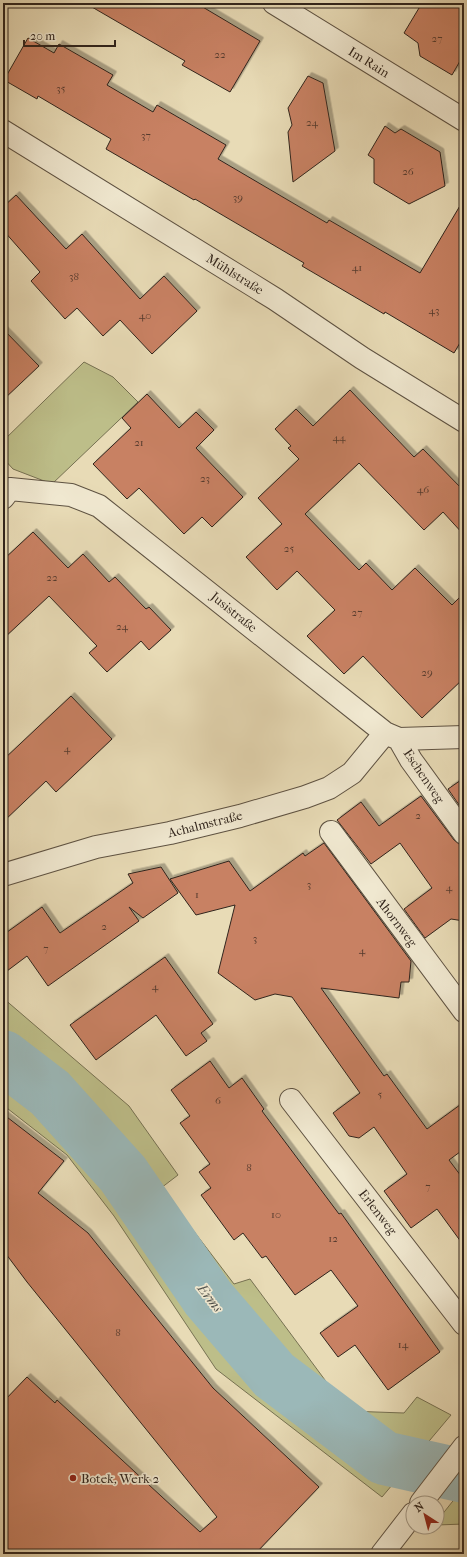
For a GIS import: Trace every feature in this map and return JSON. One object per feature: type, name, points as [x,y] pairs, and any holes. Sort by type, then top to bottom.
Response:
[{"type":"street","name":"Im Rain","points":[[274,3],[464,120]]},
{"type":"street","name":"Mühlstraße","points":[[3,131],[275,298],[362,358],[464,421]]},
{"type":"street","name":"Jusistraße","points":[[5,489],[71,495],[99,506],[392,736]]},
{"type":"street","points":[[392,736],[464,737]]},
{"type":"street","name":"Eschenweg","points":[[392,736],[464,833]]},
{"type":"street","name":"Achalmstraße","points":[[3,875],[96,847],[170,833],[240,816],[305,797],[329,788],[352,773],[392,736]]},
{"type":"street","name":"Ahornweg","points":[[331,832],[464,1011]]},
{"type":"street","name":"Erlenweg","points":[[291,1100],[464,1324]]},
{"type":"street","points":[[427,1495],[464,1447]]},
{"type":"street","points":[[382,1554],[405,1525]]},
{"type":"green space","points":[[84,362],[113,377],[138,402],[52,484],[13,469],[3,458],[3,441]]},
{"type":"green space","points":[[3,998],[129,1106],[178,1175],[161,1188],[234,1284],[250,1279],[348,1411],[404,1413],[417,1397],[451,1415],[382,1497],[216,1369],[114,1216],[67,1155],[3,1105]]},
{"type":"green space","points":[[464,1487],[464,1524],[445,1525],[445,1511]]},
{"type":"building","points":[[85,3],[196,3],[260,41],[230,92],[182,65],[185,61]]},
{"type":"building","points":[[422,3],[464,3],[464,54],[452,75],[420,56],[418,43],[404,33]]},
{"type":"building","points":[[28,38],[54,53],[59,44],[113,75],[107,85],[153,112],[157,105],[226,145],[218,159],[327,223],[329,220],[420,273],[464,199],[464,336],[454,353],[385,312],[384,314],[302,266],[304,263],[195,199],[194,200],[106,149],[111,139],[38,96],[37,99],[4,80]]},
{"type":"building","points":[[308,76],[323,83],[335,151],[293,182],[288,132],[292,125],[288,108]]},
{"type":"building","points":[[385,126],[395,133],[401,129],[440,152],[445,186],[409,204],[374,183],[374,159],[368,155]]},
{"type":"building","points":[[16,195],[66,249],[82,234],[140,299],[164,276],[197,311],[152,354],[120,320],[103,336],[77,308],[65,319],[31,281],[40,272],[3,230],[3,207]]},
{"type":"building","points":[[3,329],[39,366],[3,400]]},
{"type":"building","points":[[350,390],[414,457],[423,449],[464,491],[464,535],[443,512],[424,530],[359,463],[305,514],[359,570],[366,563],[392,590],[415,568],[452,605],[464,593],[464,678],[422,718],[363,656],[344,674],[307,636],[335,610],[297,571],[277,590],[246,557],[282,524],[258,498],[299,459],[288,448],[291,446],[275,429],[296,409],[313,426]]},
{"type":"building","points":[[147,394],[179,428],[196,412],[214,430],[196,448],[243,497],[212,527],[202,517],[184,534],[139,488],[127,499],[93,464],[131,428],[122,418]]},
{"type":"building","points":[[33,532],[68,568],[83,554],[109,582],[115,577],[146,609],[149,607],[171,630],[149,650],[141,641],[107,672],[89,653],[97,646],[49,596],[3,639],[3,560]]},
{"type":"building","points":[[71,696],[112,739],[56,792],[46,781],[3,822],[3,760]]},
{"type":"building","points":[[464,778],[464,812],[448,789]]},
{"type":"building","points":[[421,796],[454,840],[459,844],[464,845],[464,921],[451,919],[425,938],[404,909],[432,888],[400,843],[371,864],[337,820],[361,802],[379,826]]},
{"type":"building","points":[[324,843],[411,961],[409,982],[401,982],[399,998],[321,988],[384,1076],[387,1074],[427,1129],[464,1102],[464,1149],[449,1160],[464,1180],[464,1246],[437,1209],[411,1228],[384,1191],[407,1174],[374,1127],[359,1138],[349,1136],[333,1113],[360,1093],[292,997],[275,994],[255,1000],[218,973],[235,905],[196,915],[170,879],[229,861],[250,891],[303,853],[305,856]]},
{"type":"building","points":[[161,867],[178,893],[143,918],[129,907],[139,921],[48,986],[27,956],[3,974],[3,935],[42,907],[60,933],[133,883],[128,874]]},
{"type":"building","points":[[165,957],[213,1024],[201,1033],[207,1041],[186,1056],[156,1015],[96,1060],[70,1025]]},
{"type":"building","points":[[210,1061],[229,1088],[242,1078],[264,1109],[262,1111],[339,1214],[341,1213],[440,1352],[388,1390],[355,1345],[338,1357],[320,1333],[358,1306],[331,1270],[295,1295],[266,1256],[262,1258],[243,1233],[234,1240],[201,1195],[211,1188],[199,1172],[210,1164],[180,1123],[190,1116],[171,1090]]},
{"type":"building","points":[[3,1114],[64,1161],[38,1193],[88,1233],[213,1388],[319,1487],[255,1554],[3,1554],[3,1402],[27,1377],[55,1403],[57,1400],[200,1532],[217,1517],[27,1282],[3,1250]]},
{"type":"waterway","name":"Erms","points":[[3,1057],[50,1093],[123,1174],[208,1298],[274,1375],[384,1458],[464,1476]]},
{"type":"place","name":"Botek, Werk 2","points":[[73,1478]]}]
